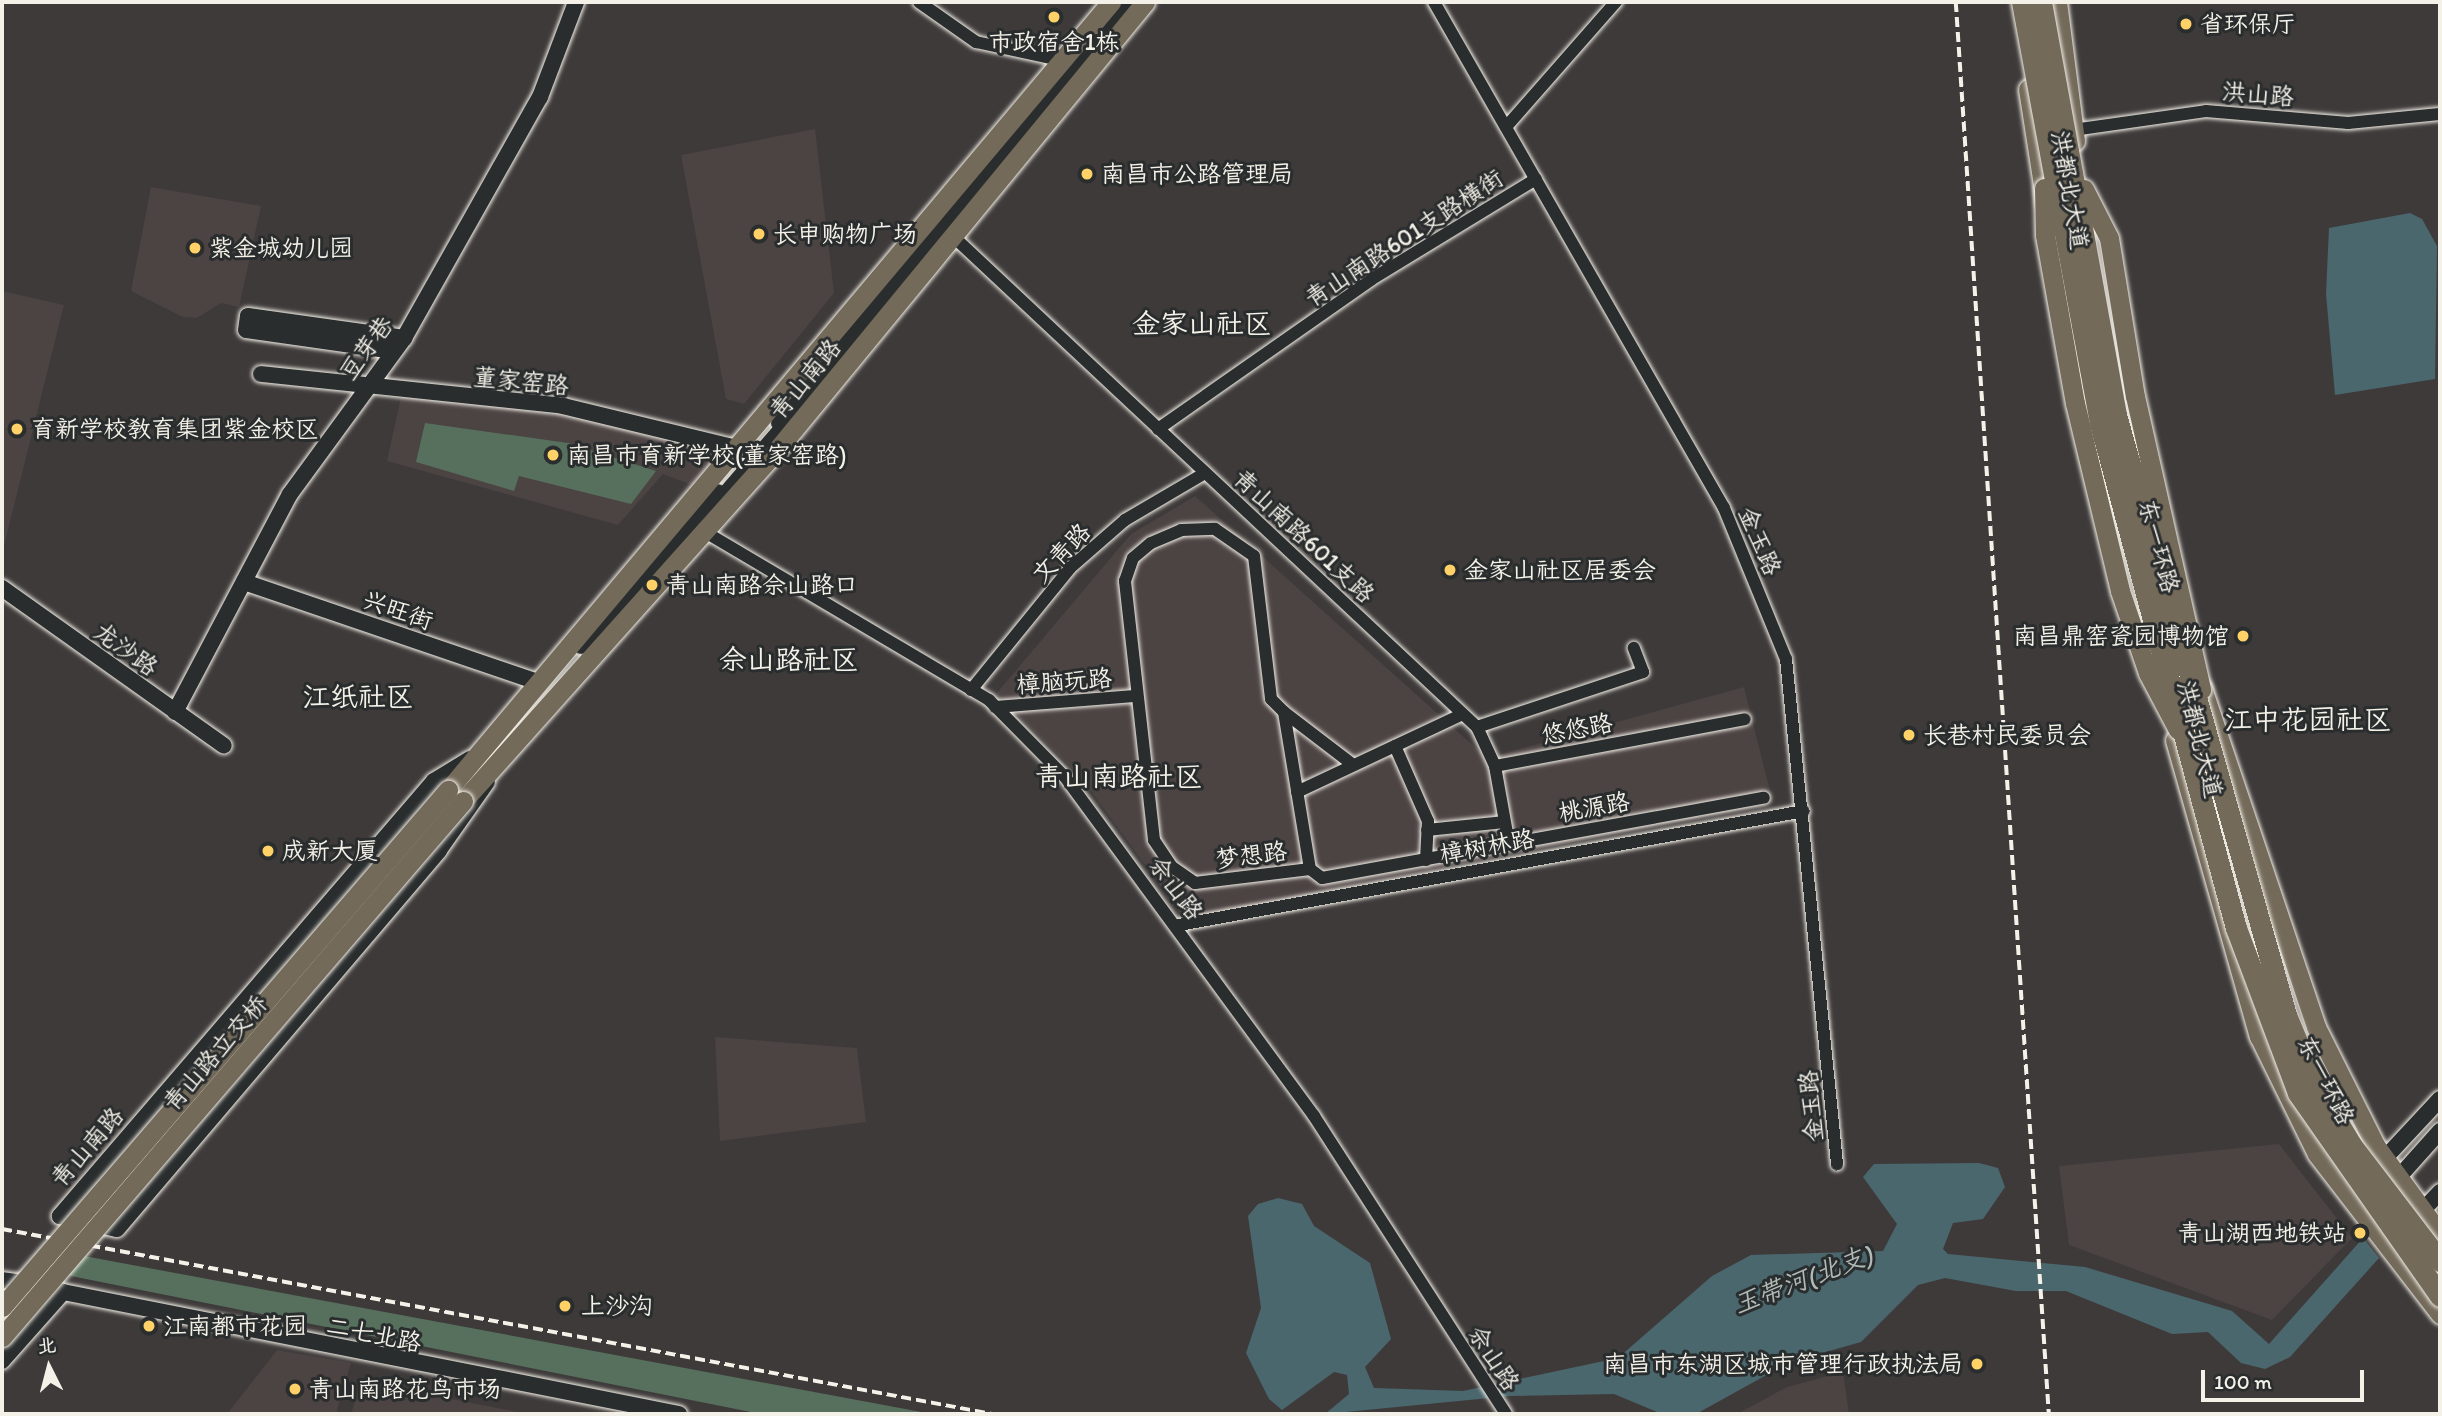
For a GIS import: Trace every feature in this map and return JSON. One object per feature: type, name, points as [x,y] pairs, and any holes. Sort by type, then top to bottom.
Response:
[{"type":"highway","name":"东一环路","points":[[2022,2],[2100,423],[2236,928],[2298,1093],[2440,1296]]},
{"type":"highway","name":"东一环路","points":[[2041,2],[2116,415],[2205,725],[2256,918],[2315,1085],[2352,1146],[2440,1261]]},
{"type":"main road","name":"豆芽巷","points":[[175,712],[290,494],[399,345],[540,97],[576,2]]},
{"type":"main road","name":"青山南路","points":[[1111,2],[757,452],[694,525],[538,682],[470,759],[434,781],[60,1216],[117,1229],[439,850],[489,778],[694,525],[757,452],[956,239],[1146,2]]},
{"type":"main road","points":[[757,452],[1128,2]]},
{"type":"main road","points":[[757,452],[1135,2]]},
{"type":"main road","name":"洪都北大道","points":[[2013,2],[2043,188],[2086,416],[2236,972],[2259,1036],[2317,1154],[2440,1314]]},
{"type":"main road","name":"洪都北大道","points":[[2057,2],[2073,130],[2128,431],[2194,667],[2298,981],[2384,1159],[2440,1234]]},
{"type":"main road","points":[[2043,188],[2045,235],[2075,403],[2120,591],[2148,673],[2185,742]]},
{"type":"main road","points":[[2084,188],[2109,238],[2135,396],[2192,630],[2205,725]]},
{"type":"main road","points":[[248,316],[399,345],[246,330],[248,316]]},
{"type":"main road","name":"董家窑路","points":[[261,374],[366,388],[563,406],[757,452]]},
{"type":"main road","points":[[456,796],[694,525]]},
{"type":"main road","name":"兴旺街","points":[[244,582],[538,682]]},
{"type":"main road","name":"龙沙路","points":[[2,589],[223,746]]},
{"type":"main road","name":"青山南路","points":[[456,796],[470,759]]},
{"type":"main road","name":"青山南路","points":[[456,796],[489,778]]},
{"type":"main road","name":"青山路立交桥","points":[[2,1307],[456,796]]},
{"type":"main road","name":"青山路立交桥","points":[[2,1337],[456,796]]},
{"type":"main road","points":[[2384,1159],[2440,1099]]},
{"type":"main road","points":[[2398,1178],[2440,1131]]},
{"type":"main road","points":[[2387,1245],[2440,1192]]},
{"type":"main road","points":[[2,1280],[63,1292]]},
{"type":"main road","points":[[2,1361],[63,1292]]},
{"type":"main road","name":"二七北路","points":[[63,1292],[679,1414]]},
{"type":"street","points":[[919,2],[976,42],[1065,61]]},
{"type":"street","name":"金玉路","points":[[1434,2],[1724,508],[1786,659],[1804,811],[1837,1164]]},
{"type":"street","points":[[1506,127],[1616,2]]},
{"type":"street","name":"洪山路","points":[[2073,130],[2206,111],[2348,123],[2440,114]]},
{"type":"street","name":"青山南路601支路横街","points":[[1158,429],[1371,279],[1535,179]]},
{"type":"street","name":"青山南路601支路","points":[[956,239],[1477,727]]},
{"type":"street","name":"文青路","points":[[971,690],[1070,568],[1125,520],[1206,473]]},
{"type":"street","name":"佘山路","points":[[694,525],[971,690],[995,707],[1065,777],[1179,925],[1314,1116],[1502,1410]]},
{"type":"street","name":"梦想路","points":[[1215,529],[1254,556],[1271,699],[1284,712],[1310,869],[1195,883],[1172,867],[1154,840],[1124,610],[1133,558],[1181,530],[1215,529]]},
{"type":"street","points":[[1509,844],[1495,766],[1477,727],[1643,672],[1634,648]]},
{"type":"street","name":"樟脑玩路","points":[[995,707],[1135,696]]},
{"type":"street","points":[[1284,712],[1352,764]]},
{"type":"street","points":[[1297,792],[1352,764],[1463,715]]},
{"type":"street","name":"悠悠路","points":[[1495,766],[1745,719]]},
{"type":"street","points":[[1395,746],[1427,830],[1426,860]]},
{"type":"street","name":"桃源路","points":[[1310,869],[1322,878],[1765,798]]},
{"type":"street","name":"樟树林路","points":[[1179,925],[1315,897],[1804,811]]},
{"type":"street","points":[[1427,830],[1505,822]]},
{"type":"street","points":[[1310,869],[1315,897]]},
{"type":"shaded area","points":[[815,129],[834,293],[744,404],[726,399],[681,155]]},
{"type":"shaded area","name":"紫金城幼儿园","points":[[151,187],[261,206],[239,307],[221,303],[197,318],[183,317],[131,291]]},
{"type":"shaded area","name":"育新学校教育集团紫金校区","points":[[2,291],[64,305],[2,554]]},
{"type":"shaded area","name":"南昌市育新学校(董家窑路)","points":[[401,397],[560,411],[723,448],[692,485],[663,474],[618,525],[387,461]]},
{"type":"shaded area","points":[[1195,496],[1487,758],[1744,687],[1773,803],[1185,919],[1080,776],[996,694],[1131,534]]},
{"type":"shaded area","points":[[715,1037],[857,1048],[866,1122],[720,1141]]},
{"type":"shaded area","points":[[2279,1144],[2352,1238],[2272,1320],[2069,1245],[2059,1166]]},
{"type":"shaded area","name":"青山南路花鸟市场","points":[[277,1350],[351,1363],[336,1414],[227,1414]]},
{"type":"shaded area","points":[[1843,1372],[1849,1414],[1737,1414],[1787,1387]]},
{"type":"shaded area","points":[[361,1381],[527,1414],[351,1414]]},
{"type":"green space","points":[[425,423],[568,443],[656,471],[631,504],[519,476],[514,491],[416,462]]},
{"type":"green space","points":[[84,1256],[932,1414],[761,1414],[66,1275]]},
{"type":"water","points":[[2410,213],[2422,219],[2437,246],[2435,379],[2335,395],[2326,294],[2329,228]]},
{"type":"water","name":"玉带河(北支)","points":[[1979,1163],[1998,1168],[2005,1187],[1983,1219],[1953,1223],[1943,1249],[1948,1254],[2085,1267],[2232,1311],[2269,1344],[2363,1238],[2379,1258],[2290,1357],[2265,1369],[2241,1363],[2208,1332],[2172,1334],[2066,1291],[2016,1291],[1945,1278],[1918,1285],[1861,1342],[1790,1362],[1696,1414],[1662,1414],[1614,1394],[1510,1396],[1325,1414],[1349,1394],[1347,1375],[1334,1372],[1282,1410],[1269,1399],[1246,1353],[1261,1308],[1248,1216],[1258,1204],[1278,1198],[1302,1204],[1314,1226],[1370,1263],[1391,1339],[1365,1367],[1374,1388],[1463,1391],[1618,1358],[1712,1276],[1751,1255],[1883,1251],[1897,1224],[1863,1177],[1874,1164]]},
{"type":"railway","points":[[1956,2],[2049,1414]]},
{"type":"railway","points":[[2,1229],[992,1414]]},
{"type":"place","name":"市政宿舍1栋","points":[[1054,17]]},
{"type":"place","name":"省环保厅","points":[[2186,24]]},
{"type":"place","name":"南昌市公路管理局","points":[[1087,174]]},
{"type":"place","name":"长申购物广场","points":[[759,234]]},
{"type":"place","name":"紫金城幼儿园","points":[[195,248]]},
{"type":"place","name":"育新学校教育集团紫金校区","points":[[17,429]]},
{"type":"place","name":"南昌市育新学校(董家窑路)","points":[[553,455]]},
{"type":"place","name":"金家山社区居委会","points":[[1450,570]]},
{"type":"place","name":"青山南路佘山路口","points":[[652,585]]},
{"type":"place","name":"南昌鼎窑瓷园博物馆","points":[[2243,636]]},
{"type":"place","name":"长巷村民委员会","points":[[1909,735]]},
{"type":"place","name":"成新大厦","points":[[268,851]]},
{"type":"place","name":"青山湖西地铁站","points":[[2360,1233]]},
{"type":"place","name":"上沙沟","points":[[565,1306]]},
{"type":"place","name":"江南都市花园","points":[[149,1326]]},
{"type":"place","name":"南昌市东湖区城市管理行政执法局","points":[[1977,1364]]},
{"type":"place","name":"青山南路花鸟市场","points":[[295,1389]]},
{"type":"district","name":"金家山社区","points":[[1202,323]]},
{"type":"district","name":"佘山路社区","points":[[789,659]]},
{"type":"district","name":"江纸社区","points":[[358,696]]},
{"type":"district","name":"江中花园社区","points":[[2308,719]]},
{"type":"district","name":"青山南路社区","points":[[1119,776]]}]
